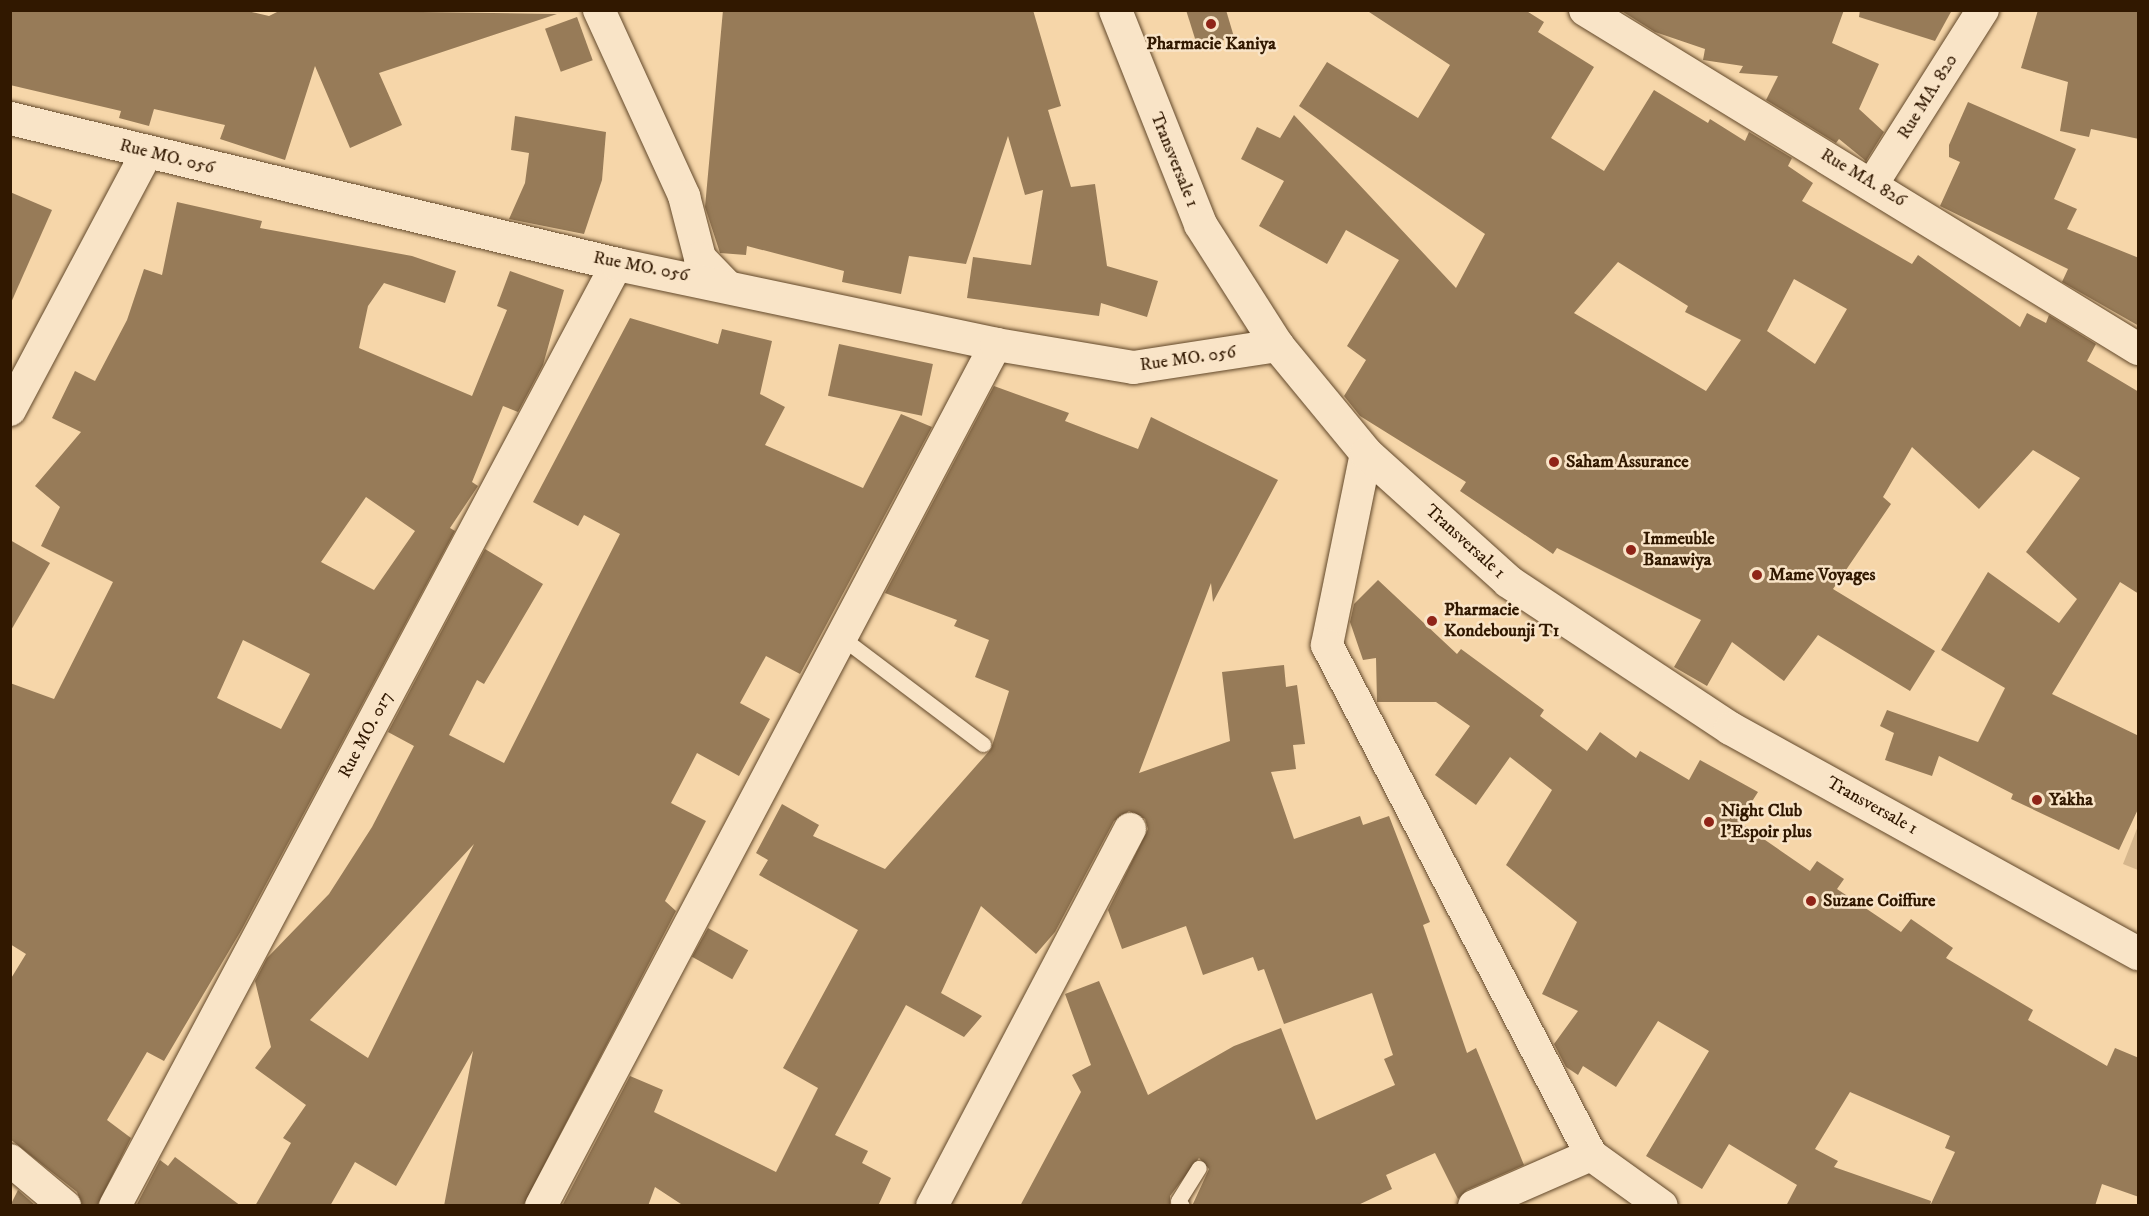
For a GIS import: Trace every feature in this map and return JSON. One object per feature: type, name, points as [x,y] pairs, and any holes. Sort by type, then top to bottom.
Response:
[{"type":"main road","name":"Transversale 1","points":[[1115,10],[1200,224],[1276,345],[1366,453],[1508,580],[1730,728],[2139,953]]},
{"type":"main road","name":"Rue MO. 056","points":[[10,118],[617,264],[725,284],[996,344],[1133,367],[1276,345]]},
{"type":"street","points":[[599,10],[684,196],[700,258],[725,284]]},
{"type":"street","name":"Rue MA. 826","points":[[1585,10],[1873,183],[2139,350]]},
{"type":"street","name":"Rue MA. 820","points":[[1873,183],[1983,10]]},
{"type":"street","points":[[10,410],[147,152]]},
{"type":"street","name":"Rue MO. 017","points":[[115,1206],[617,264]]},
{"type":"street","points":[[541,1206],[996,344]]},
{"type":"street","points":[[1366,453],[1327,645],[1591,1155],[1662,1206]]},
{"type":"street","points":[[932,1206],[1130,829]]},
{"type":"street","points":[[1474,1206],[1591,1155]]},
{"type":"street","points":[[10,1160],[65,1206]]},
{"type":"lane","points":[[841,637],[982,744]]},
{"type":"lane","points":[[1182,1206],[1178,1201],[1199,1168]]},
{"type":"shaded area","points":[[2138,826],[2138,870],[2123,864]]},
{"type":"building","points":[[10,10],[243,10],[269,16],[281,10],[557,14],[379,73],[402,125],[350,148],[315,66],[285,160],[220,139],[225,125],[154,109],[149,126],[119,118],[121,111],[10,85]]},
{"type":"building","points":[[723,10],[1033,10],[1061,106],[1048,110],[1071,187],[1095,184],[1107,266],[1158,281],[1147,317],[1101,303],[1099,316],[967,298],[973,257],[1031,265],[1043,190],[1025,195],[1008,136],[966,264],[909,256],[901,294],[842,282],[844,271],[747,246],[746,255],[720,253],[705,207]]},
{"type":"building","points":[[1186,10],[1226,10],[1234,37],[1198,48]]},
{"type":"building","points":[[1366,10],[1525,10],[1544,22],[1538,32],[1594,67],[1551,138],[1604,171],[1654,90],[1708,123],[1710,119],[1745,141],[1749,132],[1792,158],[1788,166],[1813,183],[1802,201],[1912,264],[1918,255],[2020,327],[2027,313],[2046,323],[2049,315],[2096,344],[2087,361],[2139,392],[2139,594],[2120,582],[2052,694],[2139,736],[2139,807],[2119,850],[2011,799],[2013,794],[1939,756],[1932,776],[1885,760],[1894,733],[1880,726],[1887,710],[1978,742],[2005,688],[1941,650],[1988,572],[2059,623],[2077,599],[2026,552],[2080,478],[2033,450],[1979,509],[1912,447],[1883,497],[1891,504],[1833,589],[1935,651],[1910,691],[1818,635],[1784,681],[1732,642],[1707,686],[1674,667],[1701,620],[1557,548],[1553,554],[1460,491],[1466,482],[1360,416],[1344,396],[1366,360],[1347,346],[1399,260],[1346,230],[1327,264],[1259,226],[1284,181],[1241,159],[1257,127],[1280,138],[1294,115],[1456,288],[1485,234],[1299,106],[1327,62],[1418,118],[1450,65]],"holes":[[[1618,262],[1688,306],[1685,312],[1741,340],[1706,391],[1574,313]],[[1794,279],[1847,309],[1815,364],[1767,331]]]},
{"type":"building","points":[[1620,10],[1844,10],[1832,43],[1879,64],[1859,109],[1884,132],[1866,161],[1839,139],[1836,143],[1766,100],[1778,76],[1739,73],[1743,66],[1703,60],[1705,49],[1655,32]]},
{"type":"building","points":[[1860,10],[1952,10],[1935,41],[1859,17]]},
{"type":"building","points":[[2038,10],[2139,10],[2139,139],[2091,129],[2089,137],[2060,131],[2068,82],[2021,68]]},
{"type":"building","points":[[577,17],[593,60],[561,72],[545,29]]},
{"type":"building","points":[[1968,102],[2076,149],[2054,199],[2077,209],[2067,229],[2139,258],[2139,326],[2062,282],[2068,269],[1940,206],[1960,162],[1949,157],[1949,145]]},
{"type":"building","points":[[515,116],[606,132],[602,180],[584,234],[509,219],[525,183],[529,153],[511,150]]},
{"type":"building","points":[[10,192],[52,210],[10,305]]},
{"type":"building","points":[[177,202],[262,221],[260,228],[412,256],[456,271],[445,303],[384,283],[368,306],[359,348],[472,396],[507,310],[497,306],[510,271],[564,290],[543,365],[518,412],[503,406],[472,482],[478,486],[450,528],[455,531],[242,929],[164,1061],[147,1052],[107,1120],[131,1138],[97,1206],[82,1206],[77,1192],[10,1139],[10,980],[26,954],[10,944],[10,683],[54,699],[113,582],[41,546],[60,507],[35,486],[81,432],[52,418],[75,371],[95,381],[127,320],[144,269],[162,275]],"holes":[[[366,497],[415,531],[374,590],[321,562]],[[243,640],[310,674],[281,729],[217,698]]]},
{"type":"building","points":[[630,318],[718,344],[722,329],[772,341],[760,394],[785,407],[765,445],[863,488],[901,414],[932,427],[800,674],[766,656],[740,703],[770,719],[739,776],[697,753],[671,803],[706,821],[665,901],[676,911],[523,1206],[444,1206],[473,1051],[396,1186],[355,1162],[330,1206],[255,1206],[291,1143],[283,1138],[306,1105],[255,1068],[271,1047],[255,981],[267,958],[329,894],[372,827],[414,746],[388,732],[485,549],[543,584],[484,684],[477,680],[449,735],[504,763],[620,534],[584,515],[578,526],[533,502]],"holes":[[[474,844],[368,1058],[310,1020]]]},
{"type":"building","points":[[839,344],[933,364],[922,416],[828,396]]},
{"type":"building","points":[[994,386],[1069,413],[1065,421],[1138,449],[1151,417],[1278,480],[1213,602],[1211,583],[1139,773],[1230,741],[1222,672],[1284,665],[1286,687],[1297,685],[1305,744],[1293,745],[1296,769],[1271,772],[1294,839],[1360,816],[1363,825],[1389,816],[1430,922],[1423,925],[1467,1053],[1476,1048],[1524,1165],[1467,1190],[1458,1199],[1435,1153],[1386,1175],[1392,1189],[1356,1206],[1192,1206],[1209,1169],[1199,1158],[1170,1196],[1170,1206],[1020,1206],[1081,1092],[1072,1075],[1091,1065],[1065,994],[1099,981],[1148,1095],[1234,1046],[1281,1028],[1316,1120],[1395,1085],[1384,1059],[1393,1055],[1372,993],[1284,1024],[1264,969],[1258,971],[1253,957],[1203,975],[1186,926],[1122,949],[1108,910],[1148,829],[1145,819],[1129,811],[1114,821],[1055,932],[1036,954],[981,906],[941,993],[982,1016],[964,1037],[906,1005],[835,1135],[868,1151],[862,1163],[891,1178],[878,1206],[684,1206],[655,1187],[648,1206],[562,1206],[630,1076],[663,1090],[654,1112],[776,1172],[818,1088],[783,1068],[858,930],[759,875],[768,860],[756,853],[782,804],[819,825],[813,836],[885,869],[991,749],[1009,691],[975,677],[989,640],[954,626],[957,620],[885,593]]},
{"type":"building","points":[[10,540],[50,563],[10,632]]},
{"type":"building","points":[[1378,580],[1457,654],[1461,649],[1544,710],[1540,716],[1587,751],[1600,732],[1636,758],[1640,751],[1689,780],[1700,760],[1758,792],[1739,822],[1810,871],[1817,861],[1844,879],[1837,889],[1901,932],[1911,919],[1953,948],[1946,958],[2033,1010],[2028,1020],[2107,1066],[2115,1048],[2139,1058],[2139,1197],[2102,1184],[2095,1206],[1930,1206],[1786,1206],[1797,1185],[1729,1144],[1702,1189],[1646,1156],[1709,1051],[1658,1021],[1616,1087],[1583,1066],[1578,1075],[1566,1067],[1554,1044],[1578,1011],[1542,994],[1577,922],[1506,865],[1552,790],[1510,757],[1476,805],[1435,775],[1470,726],[1436,702],[1377,702],[1376,658],[1363,660],[1350,622],[1354,604]],"holes":[[[1850,1092],[1950,1136],[1945,1148],[1955,1152],[1930,1206],[1931,1201],[1834,1167],[1838,1161],[1815,1149]]]},
{"type":"building","points":[[708,928],[748,950],[732,979],[692,957]]},
{"type":"building","points":[[175,1157],[241,1206],[136,1206],[160,1160],[168,1166]]},
{"type":"building","points":[[18,1190],[36,1206],[10,1206]]},
{"type":"place","name":"Pharmacie Kaniya","points":[[1211,24]]},
{"type":"place","name":"Saham Assurance","points":[[1554,462]]},
{"type":"place","name":"Immeuble Banawiya","points":[[1631,550]]},
{"type":"place","name":"Mame Voyages","points":[[1757,575]]},
{"type":"place","name":"Pharmacie Kondebounji T1","points":[[1432,621]]},
{"type":"place","name":"Yakha","points":[[2037,800]]},
{"type":"place","name":"Night Club l'Espoir plus","points":[[1709,822]]},
{"type":"place","name":"Suzane Coiffure","points":[[1811,901]]}]
